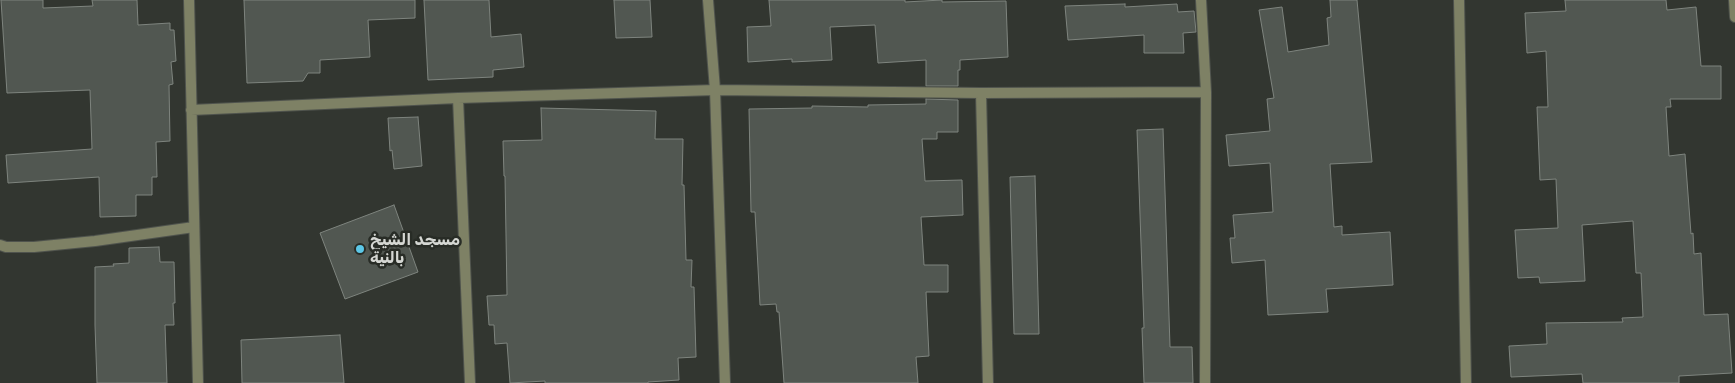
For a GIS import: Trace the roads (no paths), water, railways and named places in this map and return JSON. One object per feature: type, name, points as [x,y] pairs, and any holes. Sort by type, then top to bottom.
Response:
[{"type":"street","points":[[188,0],[198,383]]},
{"type":"street","points":[[708,0],[716,90],[726,383]]},
{"type":"street","points":[[1201,0],[1206,92],[1205,383]]},
{"type":"street","points":[[1459,0],[1466,383]]},
{"type":"street","points":[[1734,0],[1735,17]]},
{"type":"street","points":[[191,110],[458,98],[716,90],[981,93],[1206,92]]},
{"type":"street","points":[[981,93],[988,383]]},
{"type":"street","points":[[458,98],[470,383]]},
{"type":"street","points":[[0,245],[6,247],[42,246],[95,241],[194,227]]},
{"type":"place","name":"مسجد الشيخ بالنية","points":[[360,249]]}]
